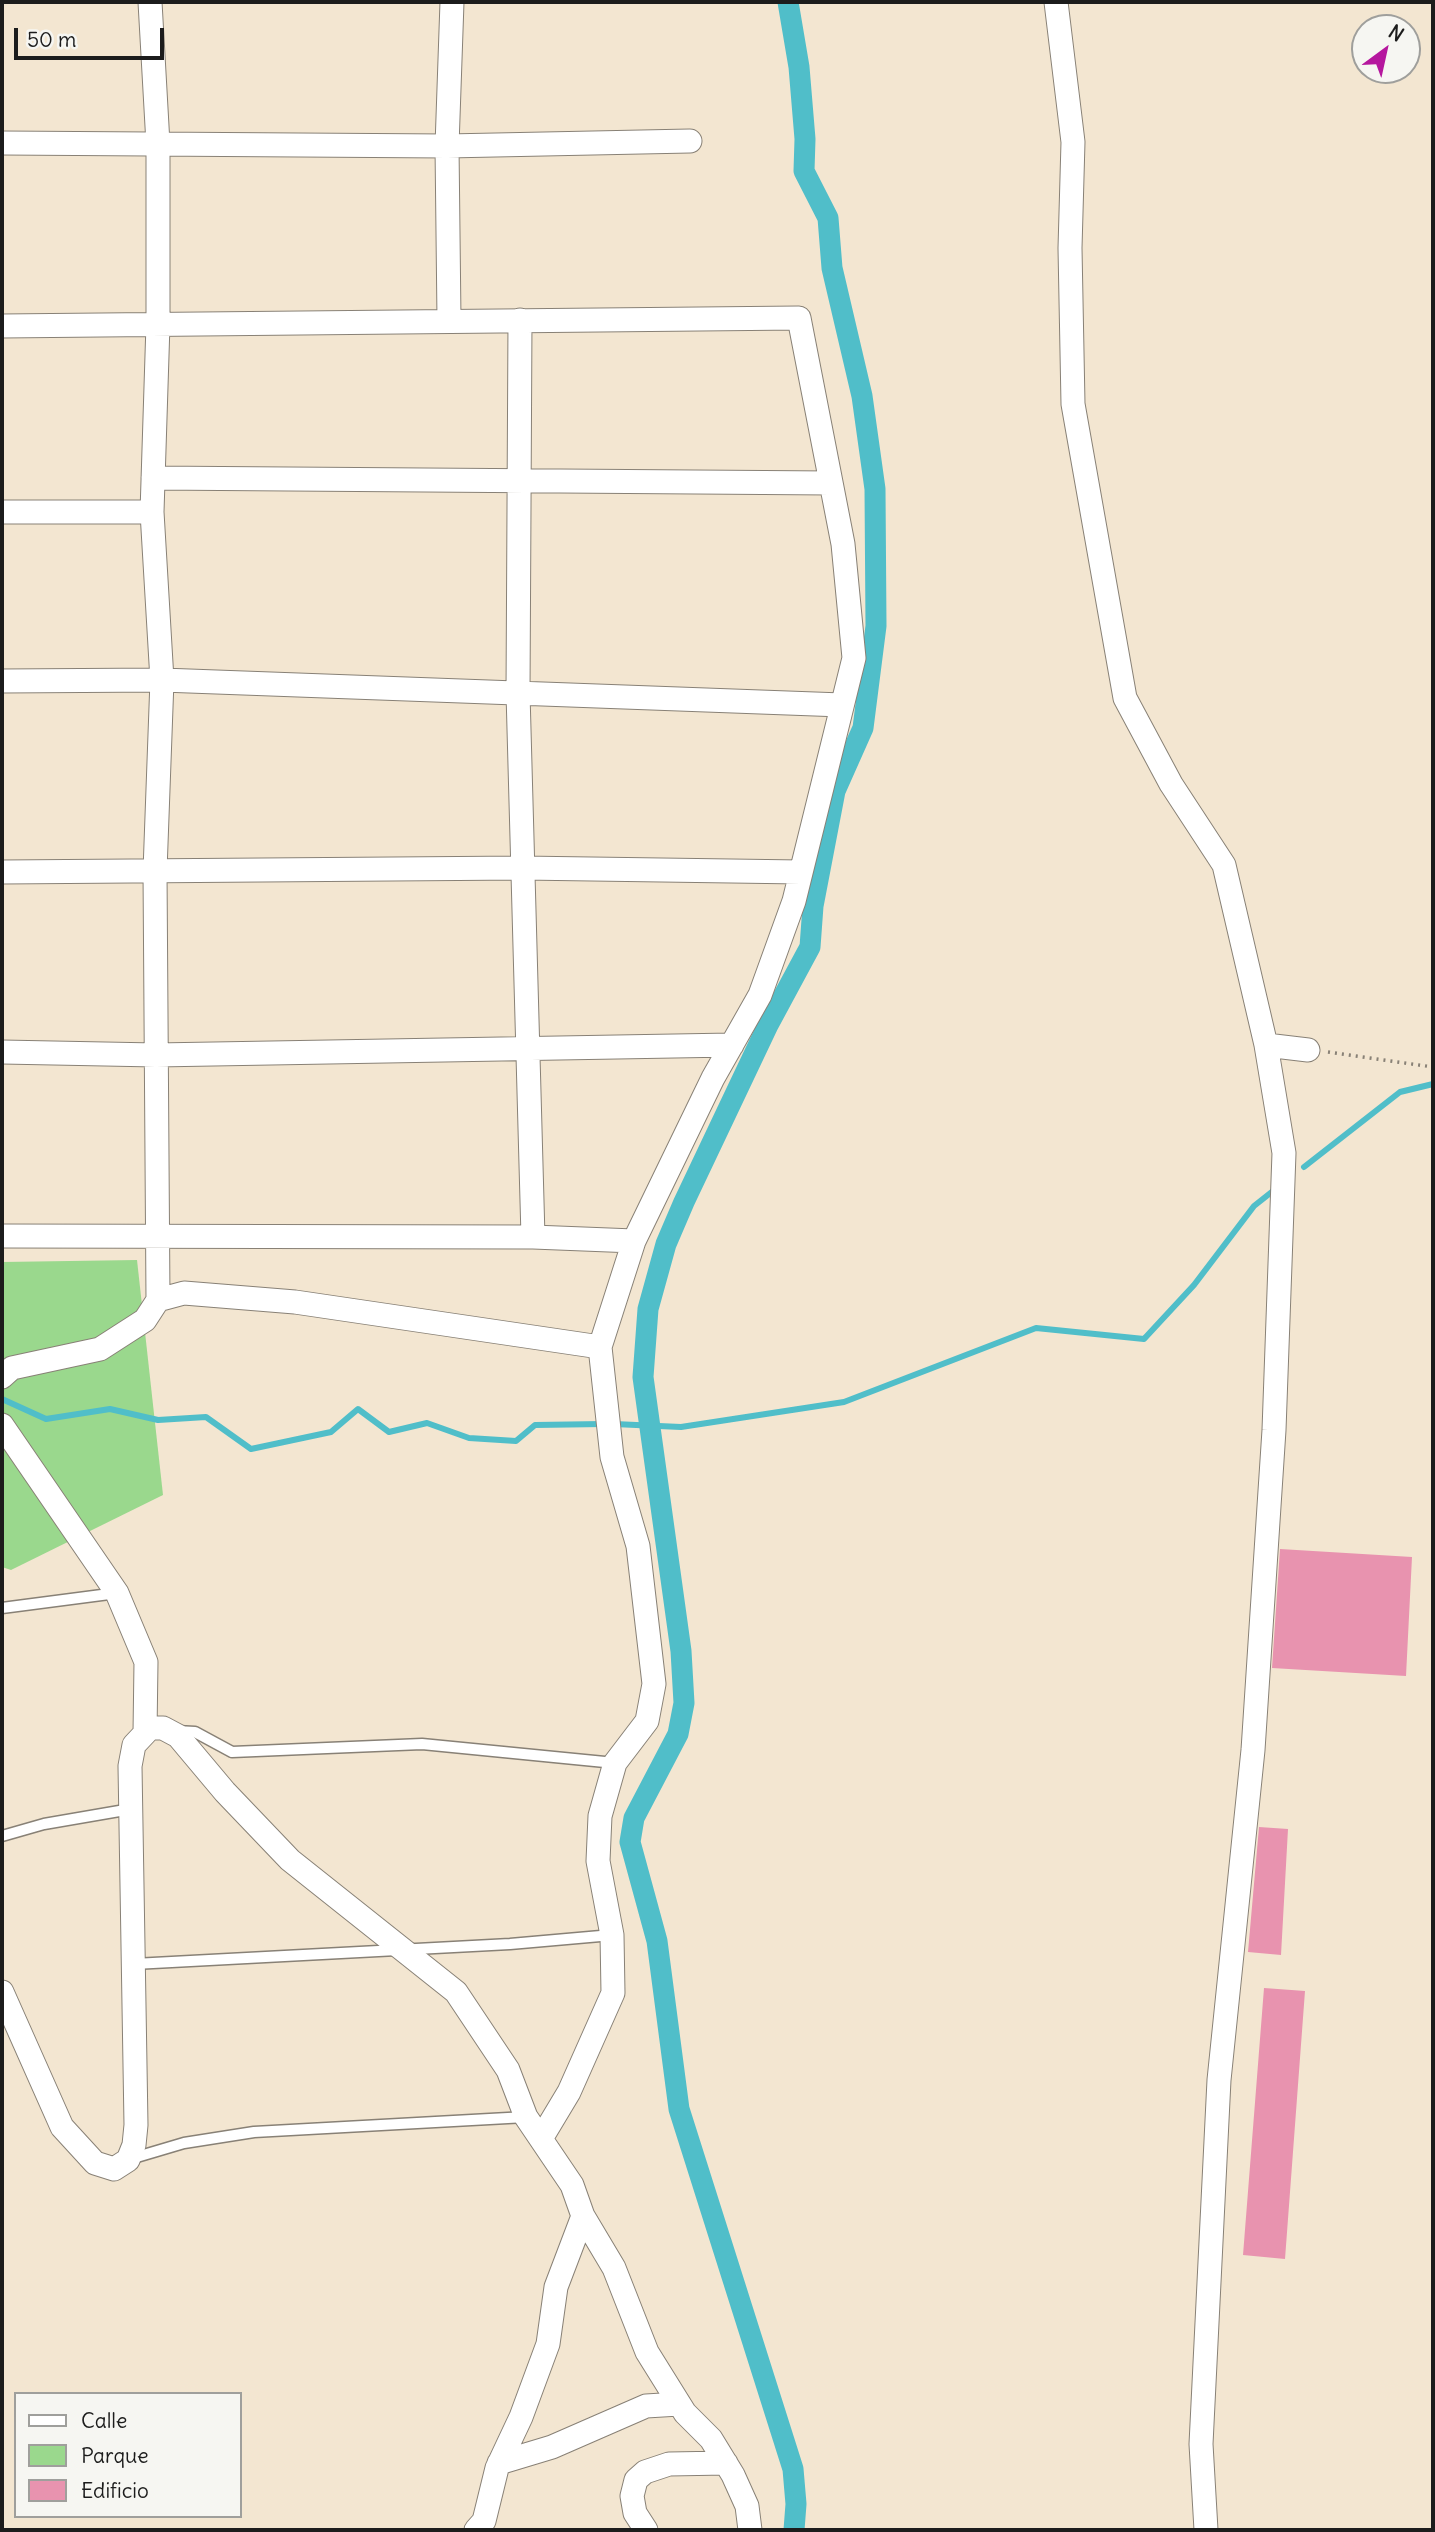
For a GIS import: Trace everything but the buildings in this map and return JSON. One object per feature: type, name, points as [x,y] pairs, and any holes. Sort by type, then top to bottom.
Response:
[{"type":"street","points":[[2,1377],[12,1368],[100,1349],[145,1320],[158,1300],[155,871],[162,680],[152,512],[158,324],[158,144],[150,2]]},
{"type":"street","points":[[449,320],[446,146],[452,2]]},
{"type":"street","points":[[1056,2],[1073,142],[1070,248],[1073,404],[1125,698],[1171,784],[1223,865],[1266,1045],[1284,1153],[1274,1430],[1253,1750],[1219,2080],[1200,2444],[1206,2530]]},
{"type":"street","points":[[2,143],[446,146],[690,141]]},
{"type":"street","points":[[2,326],[799,318],[843,544],[854,658],[794,901],[760,995],[732,1045],[634,1241],[600,1347],[612,1457],[638,1546],[654,1684],[647,1721],[615,1763],[600,1816],[598,1861],[612,1935],[613,1993],[569,2092],[542,2137]]},
{"type":"street","points":[[520,320],[517,693],[533,1237]]},
{"type":"street","points":[[153,478],[831,483]]},
{"type":"street","points":[[2,512],[152,512]]},
{"type":"street","points":[[2,681],[162,680],[842,705]]},
{"type":"street","points":[[2,872],[522,868],[801,872]]},
{"type":"street","points":[[2,1052],[156,1055],[528,1046],[732,1045]]},
{"type":"street","points":[[1266,1045],[1308,1050]]},
{"type":"street","points":[[2,1236],[533,1237],[634,1241]]},
{"type":"street","points":[[158,1300],[184,1293],[295,1302],[600,1347]]},
{"type":"street","points":[[2,1424],[117,1593],[146,1662],[156,1732]]},
{"type":"street","points":[[2,1992],[61,2127],[95,2163],[114,2169],[128,2160],[134,2145],[136,2124],[130,1766],[134,1745],[156,1732],[178,1736],[225,1792],[290,1860],[456,1992],[508,2070],[526,2117],[572,2185],[583,2216],[614,2268],[647,2351],[679,2404],[711,2439],[726,2463],[747,2506],[750,2530]]},
{"type":"street","points":[[476,2530],[484,2521],[499,2463],[521,2417],[548,2344],[556,2287],[583,2216]]},
{"type":"street","points":[[499,2463],[552,2447],[646,2406],[679,2404]]},
{"type":"street","points":[[646,2530],[635,2513],[632,2496],[636,2480],[645,2472],[669,2464],[726,2463]]},
{"type":"lane","points":[[2,1608],[117,1593]]},
{"type":"lane","points":[[156,1732],[195,1732],[232,1752],[422,1744],[615,1763]]},
{"type":"lane","points":[[2,1836],[44,1824],[131,1809]]},
{"type":"lane","points":[[134,1964],[612,1935]]},
{"type":"lane","points":[[128,2160],[184,2143],[254,2132],[526,2117]]},
{"type":"path","points":[[1308,1050],[1433,1067]]},
{"type":"green space","points":[[137,1260],[163,1495],[11,1570],[2,1567],[2,1262]]},
{"type":"waterway","points":[[788,2],[799,67],[805,139],[804,171],[828,218],[832,268],[862,396],[875,489],[876,626],[863,728],[835,791],[813,906],[810,947],[768,1025],[684,1202],[666,1244],[648,1309],[643,1377],[681,1651],[684,1703],[678,1734],[634,1818],[630,1842],[657,1941],[679,2109],[793,2469],[796,2504],[794,2530]]},
{"type":"waterway","points":[[1304,1167],[1400,1092],[1433,1084]]},
{"type":"waterway","points":[[614,1424],[681,1427],[844,1402],[1036,1328],[1144,1339],[1194,1285],[1254,1206],[1278,1187]]},
{"type":"waterway","points":[[2,1399],[46,1419],[110,1409],[158,1420],[206,1417],[251,1449],[331,1432],[358,1409],[389,1432],[427,1423],[469,1438],[516,1441],[535,1425],[603,1424]]}]
